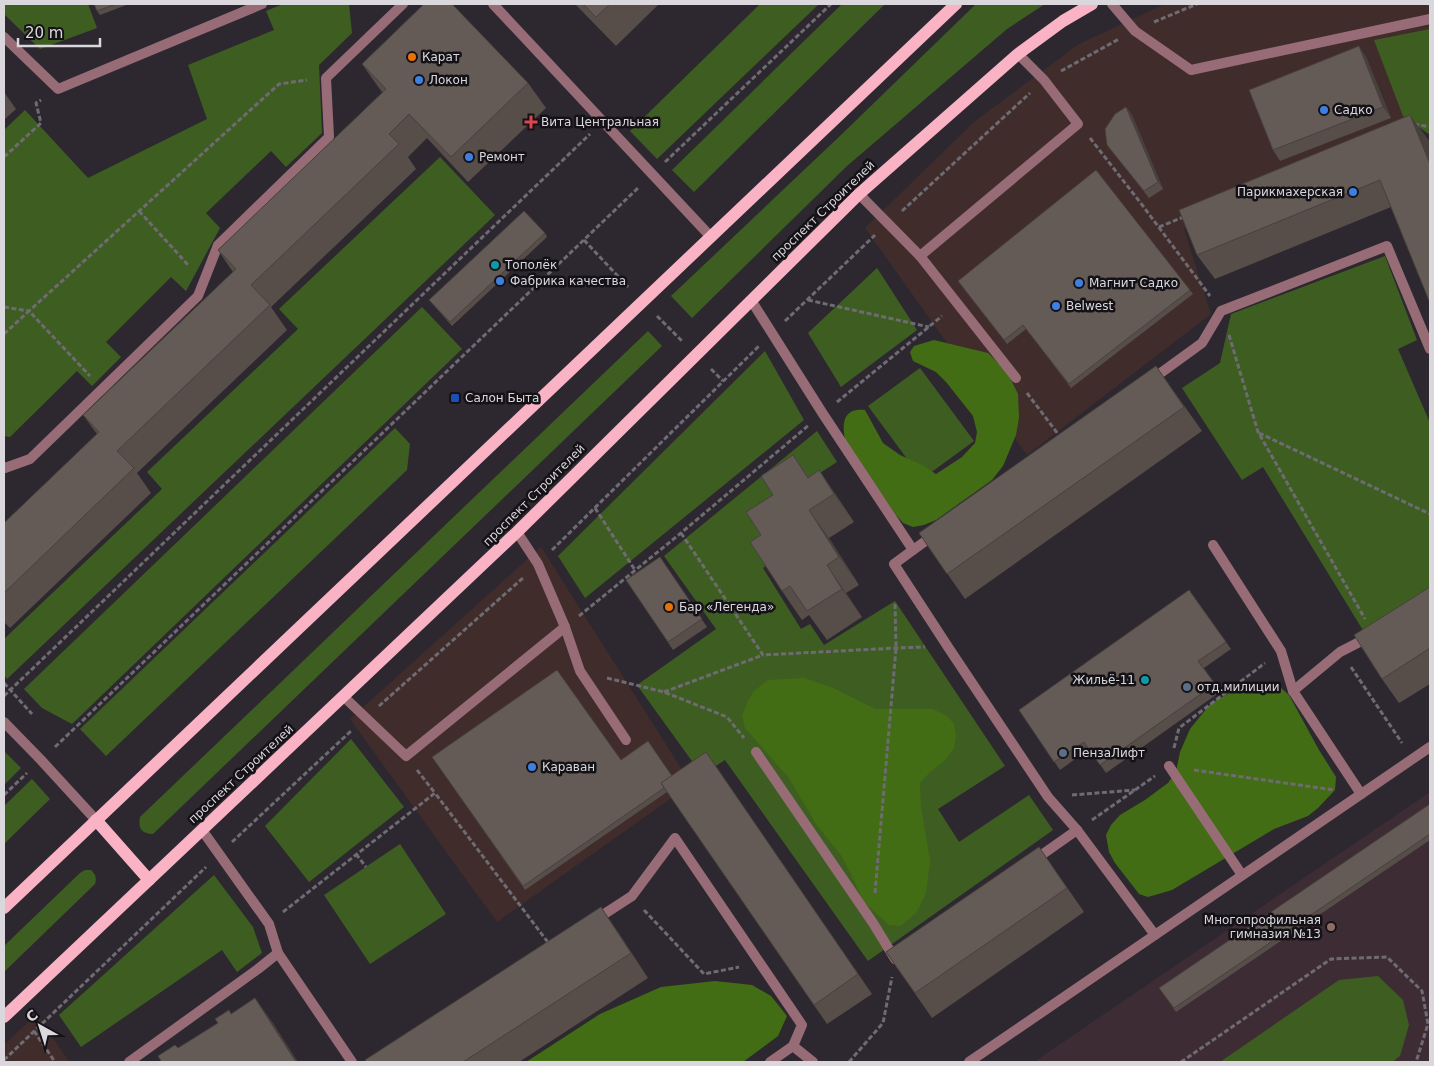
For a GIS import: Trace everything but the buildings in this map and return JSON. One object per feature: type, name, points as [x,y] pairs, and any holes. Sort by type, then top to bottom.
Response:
[{"type":"main road","points":[[4,908],[956,4]]},
{"type":"main road","name":"проспект Строителей","points":[[4,1017],[517,532],[859,194],[1018,54],[1063,21],[1092,4]]},
{"type":"main road","points":[[96,820],[149,880]]},
{"type":"street","points":[[4,37],[58,89],[245,6],[262,4]]},
{"type":"street","points":[[4,467],[30,459],[198,296],[218,246],[328,137],[326,78],[402,4]]},
{"type":"street","points":[[1112,4],[1135,30],[1191,70],[1430,19]]},
{"type":"street","points":[[500,6],[603,122],[711,237]]},
{"type":"street","points":[[920,256],[1078,124],[1044,80],[1018,54]]},
{"type":"street","points":[[859,194],[920,256],[1016,378]]},
{"type":"street","points":[[1145,384],[1202,343],[1221,311],[1387,246],[1430,349]]},
{"type":"street","points":[[751,300],[823,414],[913,550]]},
{"type":"street","points":[[945,528],[894,564],[1048,797],[1077,830],[1155,935]]},
{"type":"street","points":[[517,532],[538,564],[565,627],[580,671],[626,740]]},
{"type":"street","points":[[1213,545],[1281,651],[1293,691],[1361,794]]},
{"type":"street","points":[[343,696],[406,756],[565,627]]},
{"type":"street","points":[[1293,691],[1340,652],[1378,632]]},
{"type":"street","points":[[4,722],[96,820]]},
{"type":"street","points":[[969,1062],[1430,746]]},
{"type":"street","points":[[756,752],[873,923],[899,956]]},
{"type":"street","points":[[1169,766],[1242,875]]},
{"type":"street","points":[[202,830],[269,924],[278,953],[352,1062]]},
{"type":"street","points":[[1022,869],[1077,830]]},
{"type":"street","points":[[584,927],[632,896],[675,838],[802,1025],[793,1046],[770,1062]]},
{"type":"street","points":[[129,1062],[278,953]]},
{"type":"street","points":[[793,1046],[813,1062]]},
{"type":"path","points":[[4,795],[831,4]]},
{"type":"path","points":[[4,1060],[366,717],[538,564],[772,333],[888,223],[1044,80],[1135,30],[1197,4]]},
{"type":"path","points":[[4,334],[279,84],[326,78]]},
{"type":"path","points":[[4,157],[40,123],[36,103],[58,89]]},
{"type":"path","points":[[4,696],[603,122]]},
{"type":"path","points":[[1406,127],[1415,123],[1430,127]]},
{"type":"path","points":[[1078,124],[1159,227],[1221,311],[1258,432],[1378,632]]},
{"type":"path","points":[[139,211],[204,281]]},
{"type":"path","points":[[1159,227],[1186,216]]},
{"type":"path","points":[[808,300],[929,327]]},
{"type":"path","points":[[565,627],[957,304]]},
{"type":"path","points":[[4,307],[29,311],[102,389]]},
{"type":"path","points":[[1016,378],[1065,442]]},
{"type":"path","points":[[1258,432],[1430,514]]},
{"type":"path","points":[[595,508],[635,570]]},
{"type":"path","points":[[681,533],[763,655]]},
{"type":"path","points":[[873,923],[896,648],[895,601]]},
{"type":"path","points":[[664,692],[763,655],[948,647]]},
{"type":"path","points":[[1077,830],[1169,766],[1180,728],[1281,651]]},
{"type":"path","points":[[1340,652],[1412,759]]},
{"type":"path","points":[[580,671],[664,692],[727,717],[756,752]]},
{"type":"path","points":[[4,683],[32,714]]},
{"type":"path","points":[[406,756],[552,948]]},
{"type":"path","points":[[1169,766],[1361,794]]},
{"type":"path","points":[[1048,797],[1136,790]]},
{"type":"path","points":[[269,924],[435,793]]},
{"type":"path","points":[[356,854],[366,867]]},
{"type":"path","points":[[632,896],[704,974],[759,962]]},
{"type":"path","points":[[849,1062],[883,1023],[899,956]]},
{"type":"path","points":[[1181,1062],[1330,959],[1387,957],[1422,991],[1428,1024],[1416,1062]]},
{"type":"path","points":[[34,1031],[55,1062]]},
{"type":"shaded area","points":[[1165,4],[1430,4],[1430,123],[1184,229],[1211,314],[1027,455],[865,228],[974,122],[1079,44]]},
{"type":"shaded area","points":[[541,547],[691,784],[497,922],[350,719]]},
{"type":"shaded area","name":"Многопрофильная гимназия №13","points":[[1430,792],[1430,1062],[1034,1062]]},
{"type":"shaded area","points":[[37,1014],[69,1062],[4,1062],[4,1045]]},
{"type":"green space","points":[[4,4],[88,4],[97,28],[40,49],[4,14]]},
{"type":"green space","points":[[283,4],[349,4],[352,33],[319,65],[322,133],[286,167],[271,151],[206,213],[220,228],[186,291],[171,277],[106,342],[121,357],[92,386],[77,371],[10,437],[4,436],[4,130],[25,110],[88,178],[207,119],[188,65],[274,30],[266,11]]},
{"type":"green space","points":[[760,4],[819,4],[657,159],[630,131]]},
{"type":"green space","points":[[842,4],[885,4],[694,192],[672,170]]},
{"type":"green space","points":[[976,4],[1045,4],[1007,29],[847,166],[692,318],[671,296]]},
{"type":"green space","points":[[1430,29],[1430,135],[1403,116],[1374,40]]},
{"type":"green space","points":[[440,157],[495,215],[7,679],[4,675],[4,639],[162,489],[147,472],[298,329],[279,309]]},
{"type":"green space","points":[[1385,256],[1417,340],[1398,349],[1430,423],[1430,594],[1364,632],[1263,467],[1242,480],[1182,388],[1220,363],[1231,314]]},
{"type":"green space","points":[[877,268],[917,330],[841,387],[808,333]]},
{"type":"green space","points":[[422,307],[462,349],[72,724],[42,708],[24,689]]},
{"type":"green space","points":[[648,331],[662,346],[153,834],[141,830],[140,817]]},
{"type":"green space","points":[[934,340],[988,353],[1007,372],[1018,394],[1019,418],[1016,435],[1003,466],[992,480],[936,520],[913,527],[903,523],[896,515],[845,440],[844,423],[848,414],[852,411],[865,410],[883,443],[900,455],[936,474],[962,457],[975,443],[977,432],[973,416],[946,382],[936,372],[913,361],[910,352],[914,346]]},
{"type":"green space","points":[[765,351],[804,420],[585,598],[558,556]]},
{"type":"green space","points":[[920,368],[974,441],[922,479],[868,406]]},
{"type":"green space","points":[[395,428],[410,444],[407,470],[106,756],[80,729]]},
{"type":"green space","points":[[817,431],[837,462],[771,505],[770,563],[763,568],[801,629],[810,624],[824,645],[895,601],[1005,766],[938,809],[959,842],[1029,795],[1053,830],[868,961],[725,760],[702,775],[637,685],[716,629],[664,556]]},
{"type":"green space","points":[[804,678],[833,688],[875,709],[933,709],[947,716],[954,724],[956,736],[954,748],[945,760],[920,783],[921,807],[930,861],[926,893],[916,913],[900,926],[889,925],[863,901],[841,855],[816,824],[789,778],[745,728],[742,716],[754,691],[768,680]]},
{"type":"green space","points":[[1250,682],[1274,682],[1289,695],[1336,777],[1335,790],[1308,816],[1274,829],[1172,890],[1148,897],[1139,894],[1115,863],[1109,852],[1106,835],[1111,825],[1120,815],[1168,783],[1176,772],[1180,752],[1190,729],[1211,703]]},
{"type":"green space","points":[[351,739],[404,807],[309,882],[265,826]]},
{"type":"green space","points":[[4,751],[21,768],[4,785]]},
{"type":"green space","points":[[32,779],[50,799],[4,844],[4,806]]},
{"type":"green space","points":[[400,844],[446,914],[370,964],[324,895]]},
{"type":"green space","points":[[85,870],[91,870],[94,873],[96,878],[95,884],[4,972],[4,946]]},
{"type":"green space","points":[[214,875],[253,927],[262,953],[237,972],[222,950],[81,1047],[59,1015]]},
{"type":"green space","points":[[1378,976],[1403,1000],[1409,1025],[1400,1056],[1392,1062],[1220,1062],[1339,980]]},
{"type":"green space","points":[[715,981],[752,985],[771,996],[787,1016],[778,1036],[743,1062],[526,1062],[600,1014],[661,987]]},
{"type":"place","name":"Карат","points":[[412,57]]},
{"type":"place","name":"Локон","points":[[419,80]]},
{"type":"place","name":"Садко","points":[[1324,110]]},
{"type":"place","name":"Вита Центральная","points":[[531,122]]},
{"type":"place","name":"Ремонт","points":[[469,157]]},
{"type":"place","name":"Парикмахерская","points":[[1353,192]]},
{"type":"place","name":"Тополёк","points":[[495,265]]},
{"type":"place","name":"Фабрика качества","points":[[500,281]]},
{"type":"place","name":"Магнит Садко","points":[[1079,283]]},
{"type":"place","name":"Belwest","points":[[1056,306]]},
{"type":"place","name":"Салон Быта","points":[[455,398]]},
{"type":"place","name":"Бар «Легенда»","points":[[669,607]]},
{"type":"place","name":"Жильё-11","points":[[1145,680]]},
{"type":"place","name":"отд.милиции","points":[[1187,687]]},
{"type":"place","name":"ПензаЛифт","points":[[1063,753]]},
{"type":"place","name":"Караван","points":[[532,767]]},
{"type":"place","name":"Многопрофильная гимназия №13","points":[[1331,927]]}]
